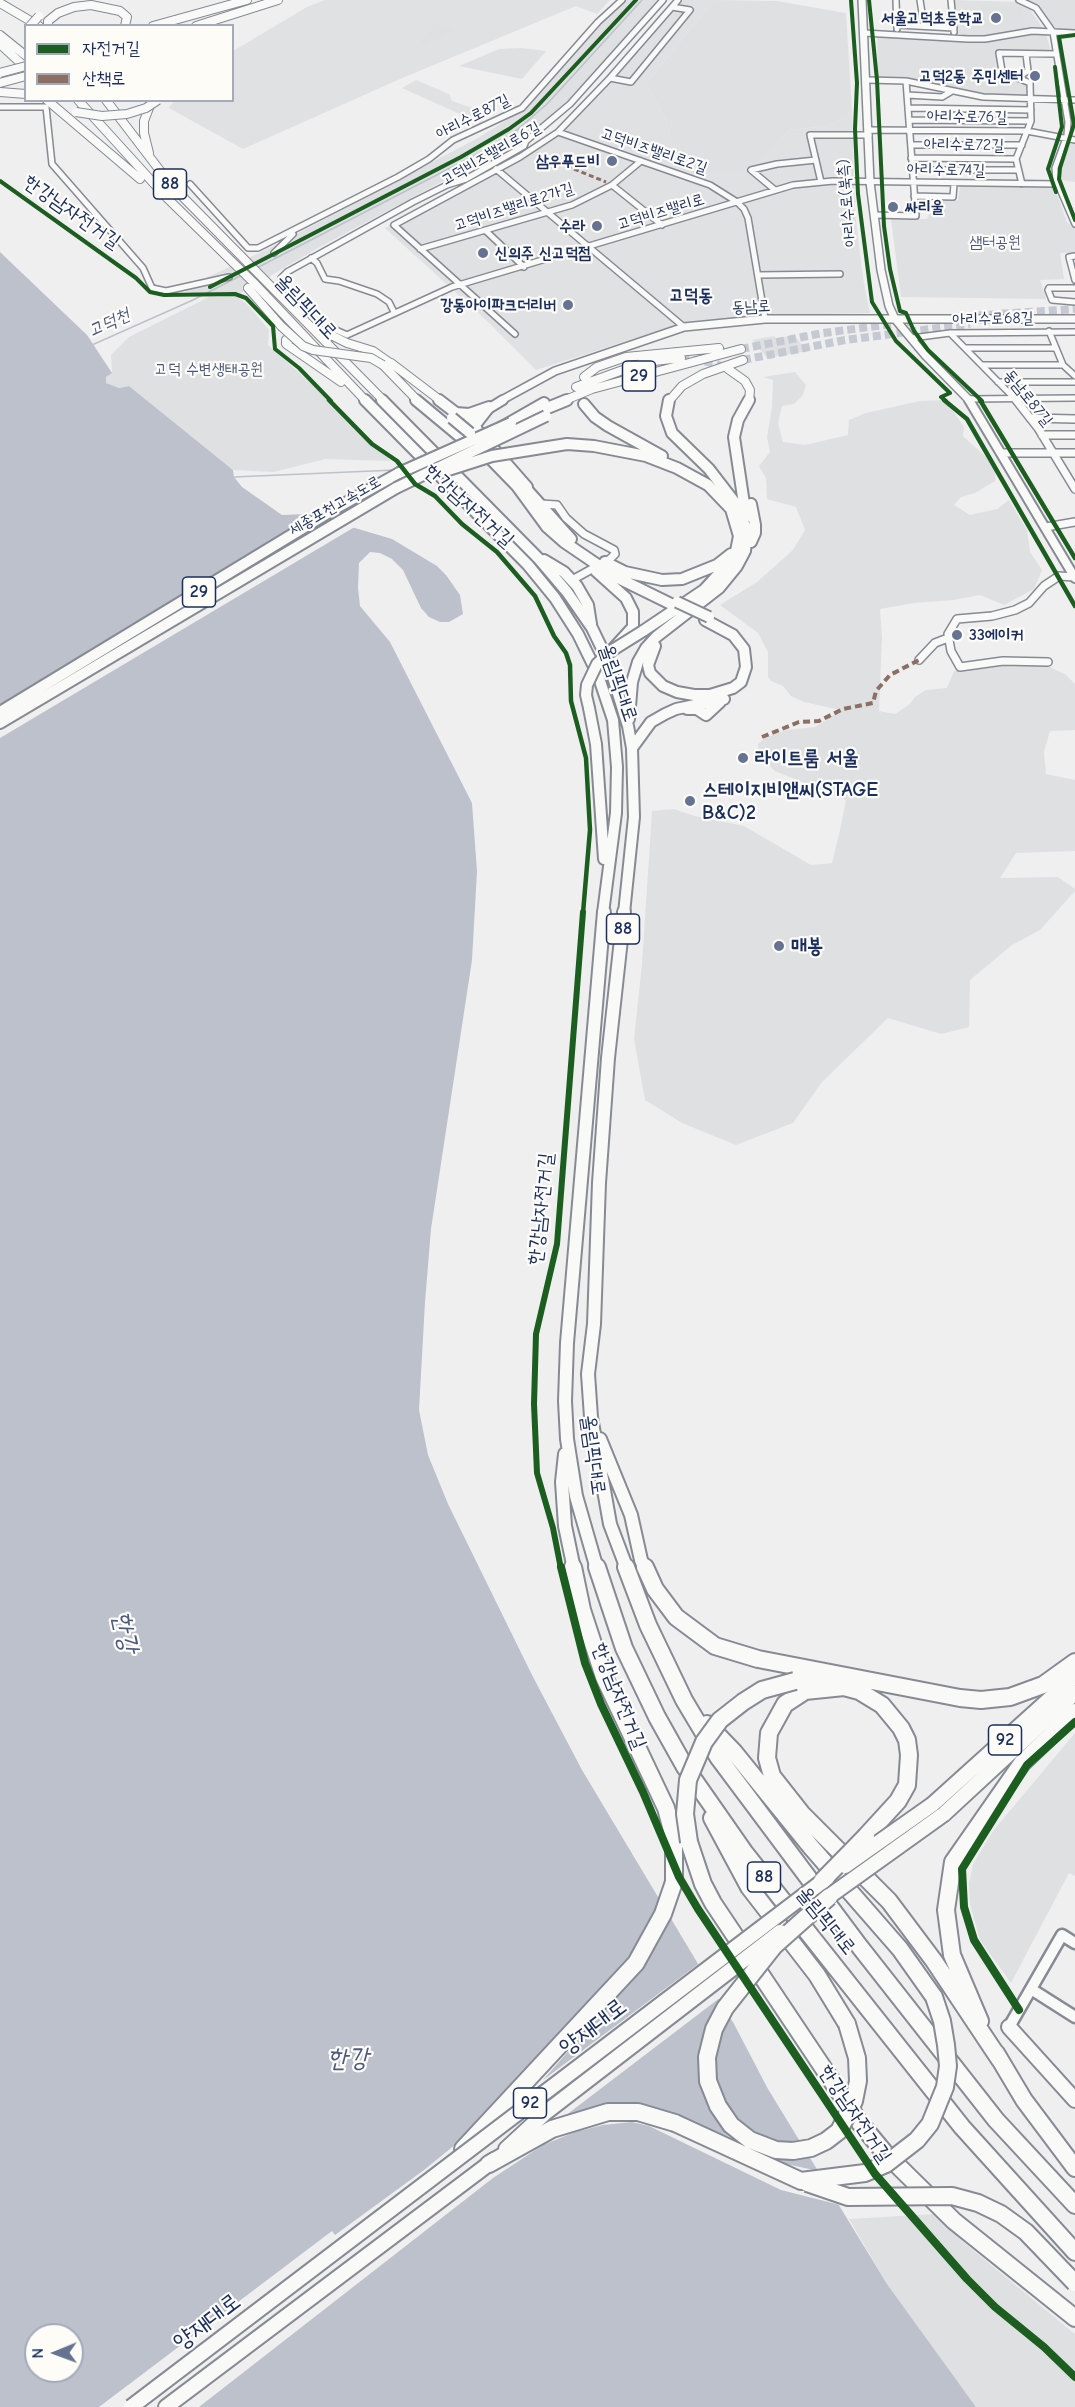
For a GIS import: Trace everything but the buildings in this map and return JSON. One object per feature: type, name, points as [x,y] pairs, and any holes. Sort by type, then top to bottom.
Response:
[{"type":"highway","points":[[31,24],[44,12],[69,0]]},
{"type":"highway","points":[[160,24],[249,0]]},
{"type":"highway","points":[[176,24],[249,0]]},
{"type":"highway","points":[[202,24],[278,0]]},
{"type":"highway","points":[[234,22],[290,0]]},
{"type":"highway","points":[[0,3],[36,24]]},
{"type":"highway","points":[[48,24],[48,21],[58,13],[74,7],[91,5],[120,11],[127,17],[125,24]]},
{"type":"highway","points":[[0,8],[26,24]]},
{"type":"highway","points":[[0,35],[24,56]]},
{"type":"highway","points":[[0,44],[24,65]]},
{"type":"highway","points":[[0,67],[24,59]]},
{"type":"highway","points":[[0,73],[24,67]]},
{"type":"highway","points":[[0,83],[24,77]]},
{"type":"highway","points":[[0,92],[24,94]]},
{"type":"highway","points":[[50,102],[141,180],[167,198]]},
{"type":"highway","points":[[61,102],[76,112],[102,116],[127,114],[146,108],[155,102]]},
{"type":"highway","name":"88","points":[[80,102],[167,198],[255,282]]},
{"type":"highway","name":"올림픽대로","points":[[107,102],[171,185],[244,259],[255,282],[366,401],[528,565],[555,598],[578,634],[598,675],[613,720],[617,767],[616,813],[606,884],[567,1343],[567,1439],[576,1496],[605,1597],[624,1648],[685,1767],[745,1853],[962,2127],[1075,2252]]},
{"type":"highway","points":[[150,160],[144,133],[144,121],[151,102]]},
{"type":"highway","points":[[255,282],[281,326],[303,346],[313,350],[361,356],[387,364],[456,413],[469,414],[489,407]]},
{"type":"highway","name":"올림픽대로","points":[[255,282],[283,297],[534,554],[567,592],[592,628],[608,662],[628,726],[632,748],[634,817],[608,1058],[600,1171],[594,1324],[588,1374],[591,1417],[610,1524],[648,1625],[684,1700],[718,1758],[860,1947],[996,2120],[1075,2205]]},
{"type":"highway","points":[[306,320],[333,337],[373,351],[468,434],[567,536],[605,566],[675,604]]},
{"type":"highway","points":[[291,339],[286,340],[286,344],[366,401]]},
{"type":"highway","name":"세종포천고속도로","points":[[0,712],[369,489],[431,457],[592,389],[738,348],[626,357],[597,367],[584,377]]},
{"type":"highway","points":[[541,412],[591,380],[655,360],[681,358]]},
{"type":"highway","name":"세종포천고속도로","points":[[0,723],[396,488],[541,412],[603,393],[743,360],[703,374],[682,386],[670,398],[666,416],[672,434],[709,470],[730,496],[742,516],[747,531]]},
{"type":"highway","points":[[387,364],[405,390],[534,501]]},
{"type":"highway","points":[[628,726],[632,682],[638,662],[646,648],[719,588],[737,566],[747,531],[745,506],[734,446],[738,420],[749,401],[750,390],[745,381],[728,369]]},
{"type":"highway","points":[[584,404],[595,417],[608,426],[691,471],[719,495],[734,515],[741,550]]},
{"type":"highway","points":[[489,407],[476,423],[477,430],[520,477],[547,527],[626,598],[633,612],[633,627],[597,664],[591,674],[586,695],[596,744],[606,884]]},
{"type":"highway","points":[[396,488],[492,456],[567,444],[613,449],[646,456],[677,468],[708,485]]},
{"type":"highway","points":[[611,651],[704,590],[753,539],[755,525],[742,460],[734,446]]},
{"type":"highway","points":[[564,542],[614,576],[738,632],[753,657],[752,677],[744,688],[724,699],[706,715],[697,710],[674,710],[651,722],[632,748]]},
{"type":"highway","points":[[591,555],[625,572],[662,580],[682,579],[701,573],[741,550]]},
{"type":"highway","points":[[534,554],[564,572],[572,580],[588,605],[592,628]]},
{"type":"highway","points":[[663,632],[648,664],[656,680],[677,692],[694,695],[723,692],[741,682],[747,665],[747,657],[739,641],[733,635],[707,618]]},
{"type":"highway","points":[[591,1417],[631,1515],[641,1560],[655,1589],[676,1617],[715,1646],[732,1652],[960,1698],[994,1700],[1022,1694],[1043,1685],[1075,1662]]},
{"type":"highway","points":[[446,2168],[636,1962],[671,1895],[675,1870],[674,1838],[666,1808],[615,1702],[582,1610],[565,1526],[562,1482],[567,1439]]},
{"type":"highway","points":[[857,1677],[795,1681],[762,1690],[720,1720],[704,1742],[688,1780],[685,1814],[689,1842],[704,1884],[714,1903],[860,2123],[884,2152],[954,2221],[1075,2318]]},
{"type":"highway","points":[[822,1881],[898,1801],[907,1785],[909,1755],[907,1740],[901,1728],[882,1705],[859,1691],[844,1687],[805,1691],[785,1704],[769,1733],[767,1758],[772,1776],[784,1794],[889,1901],[934,1961],[1024,2100],[1075,2168]]},
{"type":"highway","points":[[684,1700],[734,1752],[811,1847],[900,1949],[934,1998],[942,2021],[948,2066],[945,2087],[930,2124],[917,2140],[902,2154],[866,2173],[801,2181]]},
{"type":"highway","points":[[1000,2060],[982,2026],[952,1955],[946,1910],[953,1862],[1022,1763],[1075,1712]]},
{"type":"highway","points":[[685,1767],[749,1887],[817,1975],[847,2024],[857,2058],[858,2081],[854,2101],[839,2130],[826,2141],[811,2148],[793,2151],[776,2150],[750,2140],[732,2125],[718,2106],[708,2081],[706,2057],[714,2029],[726,2008],[774,1946],[829,1897]]},
{"type":"highway","points":[[489,2164],[560,2126],[608,2112],[638,2112],[675,2123],[801,2181],[848,2196],[952,2196],[978,2204],[1001,2214],[1026,2232],[1075,2283]]},
{"type":"main road","points":[[862,0],[870,182],[881,270],[889,306],[895,319],[969,399],[1075,577]]},
{"type":"main road","name":"동남로","points":[[452,431],[489,407],[542,378],[578,362],[684,327],[765,320],[1075,319]]},
{"type":"main road","name":"양재대로","points":[[131,2407],[822,1881],[939,1809],[1075,1676]]},
{"type":"main road","name":"양재대로","points":[[166,2407],[489,2164],[545,2113],[741,1960],[829,1897],[939,1809],[1075,1693]]},
{"type":"main road","points":[[1009,2027],[1075,2100]]},
{"type":"street","name":"아리수로87길","points":[[298,229],[429,159],[453,140],[522,108],[598,22],[622,0]]},
{"type":"street","points":[[283,297],[282,276],[413,201],[466,179],[517,151],[570,104],[640,22],[663,0]]},
{"type":"street","name":"고덕비즈밸리로6길","points":[[515,334],[394,225],[520,157],[558,132],[610,78],[678,0]]},
{"type":"street","points":[[896,0],[897,35]]},
{"type":"street","points":[[920,0],[924,26]]},
{"type":"street","points":[[951,0],[954,38]]},
{"type":"street","points":[[1019,0],[1036,8],[1053,32],[1068,122],[1055,168],[1057,184],[1075,224]]},
{"type":"street","points":[[610,78],[631,82],[690,10],[672,7]]},
{"type":"street","points":[[897,25],[954,28]]},
{"type":"street","points":[[864,33],[985,39],[1032,31],[1075,33]]},
{"type":"street","points":[[644,39],[664,43]]},
{"type":"street","points":[[1022,184],[1016,159],[1031,121],[1030,83],[1002,71],[999,53],[1057,54]]},
{"type":"street","points":[[1017,78],[1028,71],[1026,54]]},
{"type":"street","points":[[867,80],[906,81],[983,97],[1075,100]]},
{"type":"street","name":"아리수로72길","points":[[874,216],[915,216],[906,81]]},
{"type":"street","points":[[907,95],[942,97],[952,91]]},
{"type":"street","points":[[0,107],[46,107],[52,164],[143,268],[152,288],[166,291],[230,277]]},
{"type":"street","name":"아리수로72길","points":[[908,108],[1031,110]]},
{"type":"street","name":"아리수로72길","points":[[909,120],[1031,121]]},
{"type":"street","name":"아리수로76길","points":[[816,160],[810,135],[909,130],[1027,131],[1075,140]]},
{"type":"street","name":"고덕비즈밸리로2길","points":[[558,132],[710,185],[737,202]]},
{"type":"street","name":"아리수로72길","points":[[910,145],[1022,145]]},
{"type":"street","name":"아리수로72길","points":[[912,158],[1016,159]]},
{"type":"street","points":[[775,190],[751,170],[777,164],[816,160],[821,182]]},
{"type":"street","name":"고덕비즈밸리로2가길","points":[[420,249],[572,205],[612,185],[641,161]]},
{"type":"street","points":[[496,169],[684,327]]},
{"type":"street","name":"아리수로72길","points":[[912,170],[1018,170]]},
{"type":"street","name":"고덕비즈밸리로","points":[[329,327],[347,334],[452,287],[589,248],[775,190],[821,182],[870,182]]},
{"type":"street","name":"아리수로74길","points":[[870,182],[1057,184]]},
{"type":"street","points":[[190,184],[250,250],[298,229]]},
{"type":"street","points":[[914,196],[953,197],[954,184]]},
{"type":"street","points":[[612,185],[662,225]]},
{"type":"street","points":[[737,202],[744,209],[748,218],[765,320]]},
{"type":"street","points":[[274,253],[298,229]]},
{"type":"street","points":[[486,231],[524,267]]},
{"type":"street","points":[[1075,256],[1069,257],[1075,280]]},
{"type":"street","points":[[311,258],[317,263],[325,279],[336,280],[385,298],[394,312]]},
{"type":"street","points":[[758,275],[840,274]]},
{"type":"street","points":[[1075,288],[1049,288],[1048,290],[1052,300],[1075,302]]},
{"type":"street","points":[[1049,331],[1063,365],[1075,376]]},
{"type":"street","name":"아리수로68길","points":[[912,338],[950,333],[1075,332]]},
{"type":"street","name":"동남로87길","points":[[950,333],[1015,398],[1042,435],[1075,489]]},
{"type":"street","points":[[965,348],[1055,348]]},
{"type":"street","points":[[982,365],[1063,365]]},
{"type":"street","points":[[998,382],[1075,382]]},
{"type":"street","points":[[969,399],[1075,398]]},
{"type":"street","points":[[1030,418],[1075,419]]},
{"type":"street","points":[[1042,435],[1075,435]]},
{"type":"street","points":[[1001,453],[1075,453]]},
{"type":"street","points":[[534,501],[557,505],[566,518],[584,534],[614,550],[615,555],[572,580]]},
{"type":"street","points":[[1046,527],[1075,522]]},
{"type":"street","points":[[1048,662],[1003,661],[960,667],[951,651],[948,638],[952,625],[957,619],[992,616],[1015,610],[1029,603],[1044,586],[1059,576],[1075,577]]},
{"type":"street","points":[[919,660],[934,643],[948,638]]},
{"type":"street","points":[[1009,2027],[1062,1935],[1075,1943]]},
{"type":"street","points":[[1031,1989],[1075,2017]]},
{"type":"shaded area","points":[[325,0],[610,0],[597,14],[576,6],[400,79],[243,149],[169,108],[173,102],[234,102],[234,50],[307,7]]},
{"type":"shaded area","points":[[683,0],[714,0],[646,84],[666,119],[671,139],[754,162],[790,130],[827,126],[847,117],[852,111],[855,212],[870,313],[754,315],[677,325],[536,370],[488,322],[385,228],[523,158],[558,134],[599,94]]},
{"type":"shaded area","name":"서울고덕초등학교","points":[[953,0],[1020,2],[1028,6],[1044,30],[984,37],[957,37]]},
{"type":"shaded area","points":[[416,80],[449,94],[452,101],[490,114],[480,123],[402,88]]},
{"type":"shaded area","points":[[1069,144],[1075,144],[1075,182],[1061,180],[1061,168]]},
{"type":"green space","name":"고덕 수변생태공원","points":[[625,0],[658,0],[559,110],[529,135],[318,248],[236,296],[248,305],[269,330],[268,345],[391,461],[325,459],[274,472],[233,470],[129,386],[119,388],[106,383],[106,377],[112,372],[111,355],[129,337],[209,297],[180,290],[268,249],[478,138],[524,109]]},
{"type":"green space","points":[[714,0],[777,1],[846,13],[852,111],[847,117],[827,126],[790,130],[755,162],[741,170],[714,174],[671,139],[666,119],[646,84]]},
{"type":"green space","points":[[1026,0],[1075,0],[1075,30],[1057,30],[1038,7]]},
{"type":"green space","points":[[981,7],[1021,8],[1025,30],[985,28]]},
{"type":"green space","points":[[437,23],[455,29],[415,50]]},
{"type":"green space","points":[[1038,33],[1046,34],[1051,51],[996,50],[997,72],[1026,85],[1026,96],[985,95],[878,78],[877,36],[985,41]]},
{"type":"green space","points":[[522,48],[546,51],[522,79],[459,66],[499,49]]},
{"type":"green space","name":"샘터공원","points":[[960,186],[1054,186],[1067,222],[1075,229],[1075,253],[1060,253],[1064,279],[1040,280],[1046,299],[901,297],[891,219],[927,219],[936,199],[958,200]]},
{"type":"green space","points":[[794,335],[807,351],[767,358],[752,340],[774,336],[777,339]]},
{"type":"green space","points":[[795,372],[806,385],[803,395],[794,404],[782,406],[778,423],[783,442],[805,445],[848,435],[849,420],[866,413],[920,401],[945,400],[964,427],[963,436],[996,466],[995,481],[975,493],[961,497],[954,505],[970,515],[997,509],[1009,500],[1027,530],[1030,552],[1042,570],[1034,589],[1004,605],[980,595],[880,609],[882,638],[879,711],[895,714],[926,690],[947,688],[954,671],[981,665],[1043,664],[1065,674],[1075,684],[1075,730],[1050,731],[1044,752],[1046,774],[1075,780],[1075,851],[1016,853],[1000,878],[1058,877],[1075,891],[1040,930],[1012,945],[970,980],[969,1027],[941,1034],[888,1018],[822,1082],[793,1123],[736,1145],[682,1123],[645,1100],[634,1039],[642,964],[652,811],[674,809],[695,816],[744,826],[811,865],[832,863],[840,830],[846,800],[775,771],[764,760],[759,752],[758,744],[765,738],[786,730],[815,727],[838,712],[836,709],[804,702],[791,696],[783,686],[771,681],[768,677],[768,652],[758,633],[720,605],[757,582],[793,550],[805,530],[796,507],[767,499],[766,478],[759,466],[770,452],[767,437],[772,407],[773,380],[763,377]]},
{"type":"green space","points":[[1075,1733],[1075,1876],[1069,1873],[1011,1983],[980,1940],[970,1904],[969,1884],[973,1864],[993,1831]]},
{"type":"green space","points":[[935,2214],[962,2241],[1075,2334],[1075,2407],[976,2407],[887,2284],[849,2219]]},
{"type":"water","name":"한강","points":[[0,252],[87,335],[112,373],[106,377],[106,383],[119,388],[129,386],[233,470],[234,477],[242,487],[282,515],[308,514],[392,539],[437,566],[460,595],[463,614],[449,622],[440,622],[429,617],[421,608],[403,570],[392,559],[380,553],[370,552],[359,563],[360,606],[390,642],[472,803],[477,871],[472,960],[431,1229],[425,1302],[419,1410],[428,1455],[448,1504],[532,1675],[582,1770],[734,2024],[768,2089],[887,2284],[976,2407],[0,2407]]},
{"type":"pier","points":[[319,515],[358,525],[0,738],[0,705]]},
{"type":"pier","points":[[701,1962],[721,1997],[561,2119],[645,2106],[661,2109],[730,2137],[777,2162],[823,2172],[844,2206],[781,2190],[649,2126],[632,2122],[603,2125],[575,2132],[543,2145],[493,2178],[199,2407],[99,2407],[332,2231],[335,2235],[424,2170],[472,2131],[643,1966],[543,2080]]},
{"type":"waterway","name":"고덕천","points":[[247,273],[487,149],[517,130],[547,104],[642,0]]},
{"type":"waterway","name":"고덕천","points":[[92,345],[193,300],[242,275]]},
{"type":"waterway","points":[[234,477],[395,470]]},
{"type":"tunnel","points":[[953,317],[1075,309]]},
{"type":"tunnel","points":[[741,349],[823,333],[909,322]]},
{"type":"tunnel","points":[[743,360],[845,340],[970,324]]},
{"type":"tunnel","points":[[681,358],[714,363],[728,369]]},
{"type":"marked path","points":[[537,154],[606,182]]},
{"type":"marked path","points":[[762,737],[799,722],[819,721],[843,709],[873,703],[876,691],[890,675],[919,660]]},
{"type":"cycle path","points":[[210,287],[461,157],[509,129],[531,113],[636,0]]},
{"type":"cycle path","name":"아리수로(북측)","points":[[851,0],[857,83],[855,129],[858,194],[872,302],[896,341],[950,393],[941,397],[967,419],[1075,606]]},
{"type":"cycle path","points":[[869,0],[877,80],[884,226],[890,269],[900,311],[906,313],[914,331],[928,350],[985,404],[1075,558]]},
{"type":"cycle path","points":[[1075,35],[1059,37],[1074,124],[1060,168],[1059,179],[1075,220]]},
{"type":"cycle path","points":[[1055,67],[1062,127],[1048,169],[1056,192]]},
{"type":"cycle path","name":"한강남자전거길","points":[[0,181],[136,278],[150,292],[164,295],[235,294],[246,298],[273,326],[275,349],[299,368],[372,444],[397,461],[415,484],[435,496],[462,524],[497,552],[535,596],[554,636],[566,653],[570,665],[571,701],[586,758],[590,830],[557,1244],[536,1334],[534,1404],[537,1473],[553,1528],[568,1602],[585,1663],[601,1704],[643,1792],[679,1877],[849,2138],[875,2174],[967,2279],[995,2307],[1044,2347],[1075,2377]]},
{"type":"cycle path","points":[[1019,2010],[974,1940],[964,1907],[962,1869],[1027,1765],[1075,1722]]},
{"type":"place","name":"서울고덕초등학교","points":[[996,18]]},
{"type":"place","name":"고덕2동 주민센터","points":[[1035,76]]},
{"type":"place","name":"삼우푸드비","points":[[612,161]]},
{"type":"place","name":"싸리울","points":[[893,207]]},
{"type":"place","name":"수라","points":[[597,226]]},
{"type":"place","name":"신의주 신고덕점","points":[[483,253]]},
{"type":"place","name":"강동아이파크더리버","points":[[568,305]]},
{"type":"place","name":"33에이커","points":[[957,635]]},
{"type":"place","name":"라이트룸 서울","points":[[743,758]]},
{"type":"place","name":"스테이지비앤씨(STAGE B&C)2","points":[[690,801]]},
{"type":"place","name":"매봉","points":[[779,946]]},
{"type":"district","name":"고덕동","points":[[691,296]]}]
